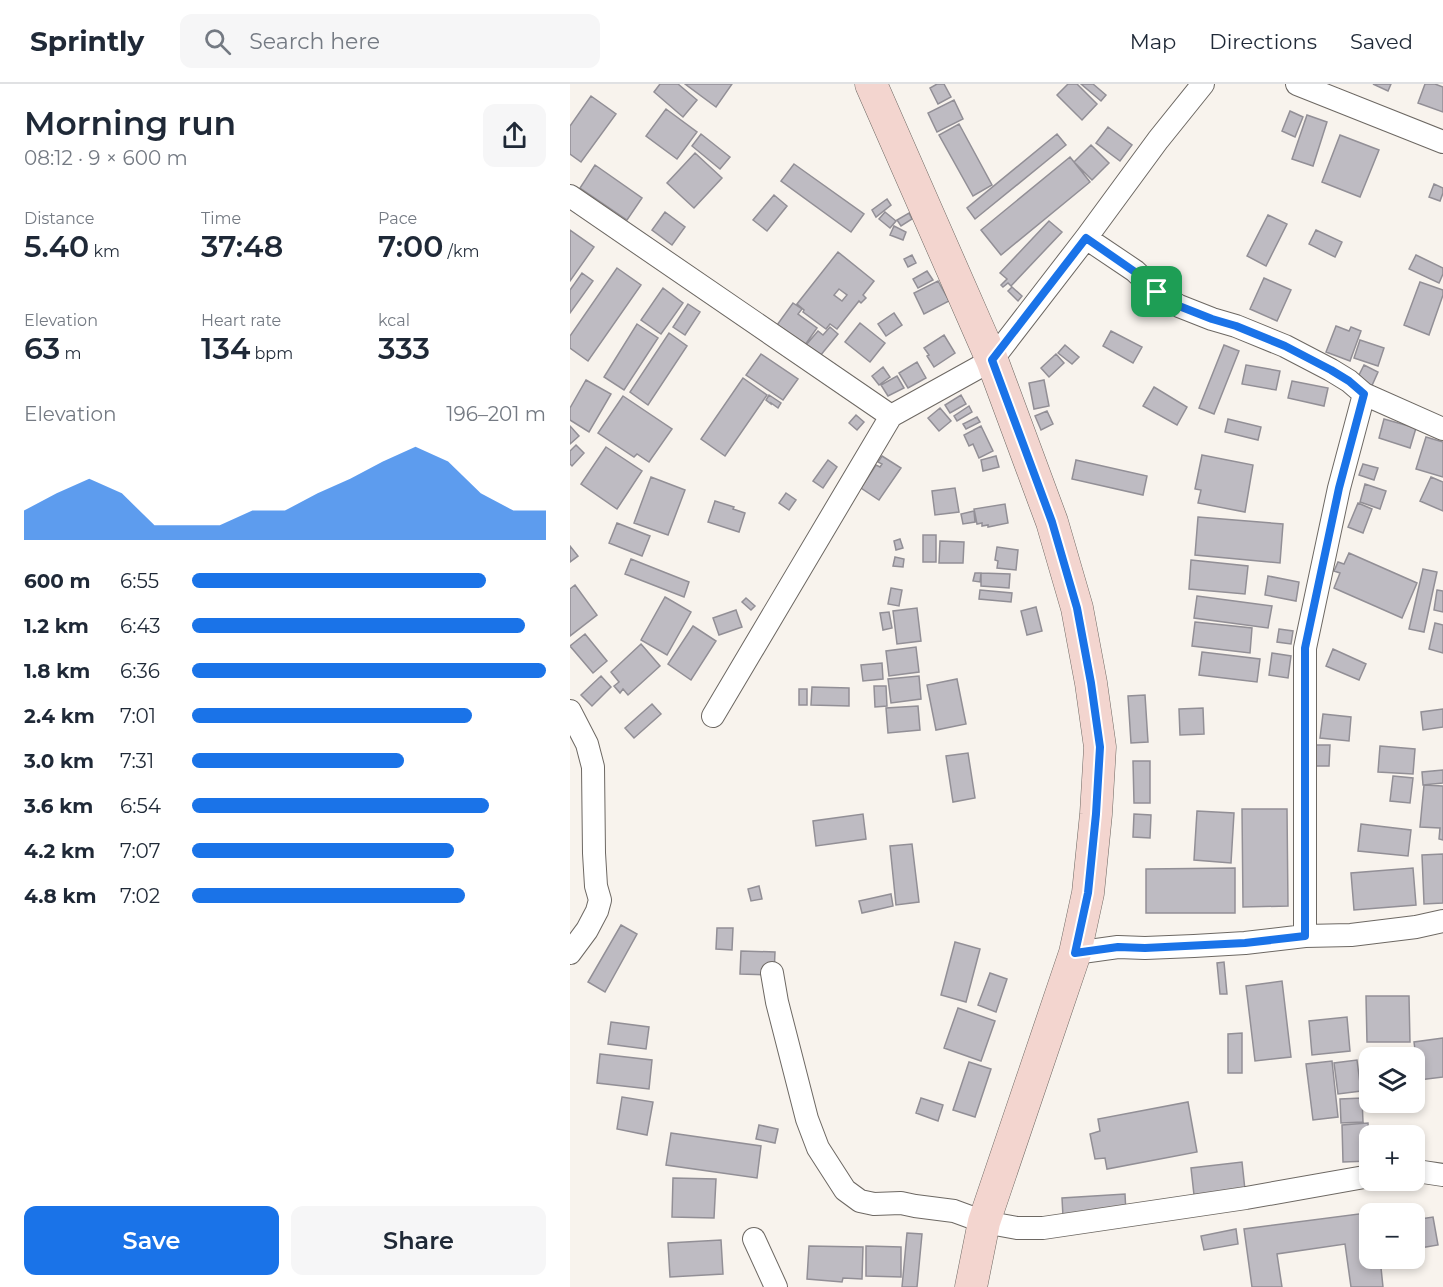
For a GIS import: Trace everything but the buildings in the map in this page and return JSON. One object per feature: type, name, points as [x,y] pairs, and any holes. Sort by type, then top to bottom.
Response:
[{"type":"street","points":[[871,84],[992,360],[1052,522],[1077,608],[1100,747],[1088,893],[1075,953],[984,1222],[970,1287]]},
{"type":"street","points":[[713,716],[891,416],[992,360],[1203,84]]},
{"type":"street","points":[[1297,84],[1443,142]]},
{"type":"street","points":[[570,196],[891,416]]},
{"type":"street","points":[[1086,238],[1179,306],[1285,346],[1331,370],[1364,394],[1443,429]]},
{"type":"street","points":[[1305,936],[1305,648],[1339,488],[1364,394]]},
{"type":"street","points":[[570,711],[587,744],[593,767],[594,854],[600,900],[587,930],[570,953]]},
{"type":"street","points":[[1075,953],[1118,947],[1145,948],[1245,943],[1305,936],[1352,935],[1416,927],[1443,921]]},
{"type":"street","points":[[772,973],[777,1002],[807,1119],[818,1148],[845,1190],[860,1201],[874,1204],[902,1203],[954,1211],[984,1222],[1017,1228],[1043,1228],[1246,1198],[1359,1178]]},
{"type":"street","points":[[1425,1172],[1443,1175]]},
{"type":"street","points":[[754,1239],[776,1287]]},
{"type":"route","points":[[1086,238],[1135,272],[1157,292],[1179,306],[1285,346],[1331,370],[1364,394],[1339,488],[1305,648],[1305,936],[1194,946],[1118,947],[1075,953],[1088,893],[1100,747],[1077,608],[1052,522],[992,360],[1086,238]]}]
